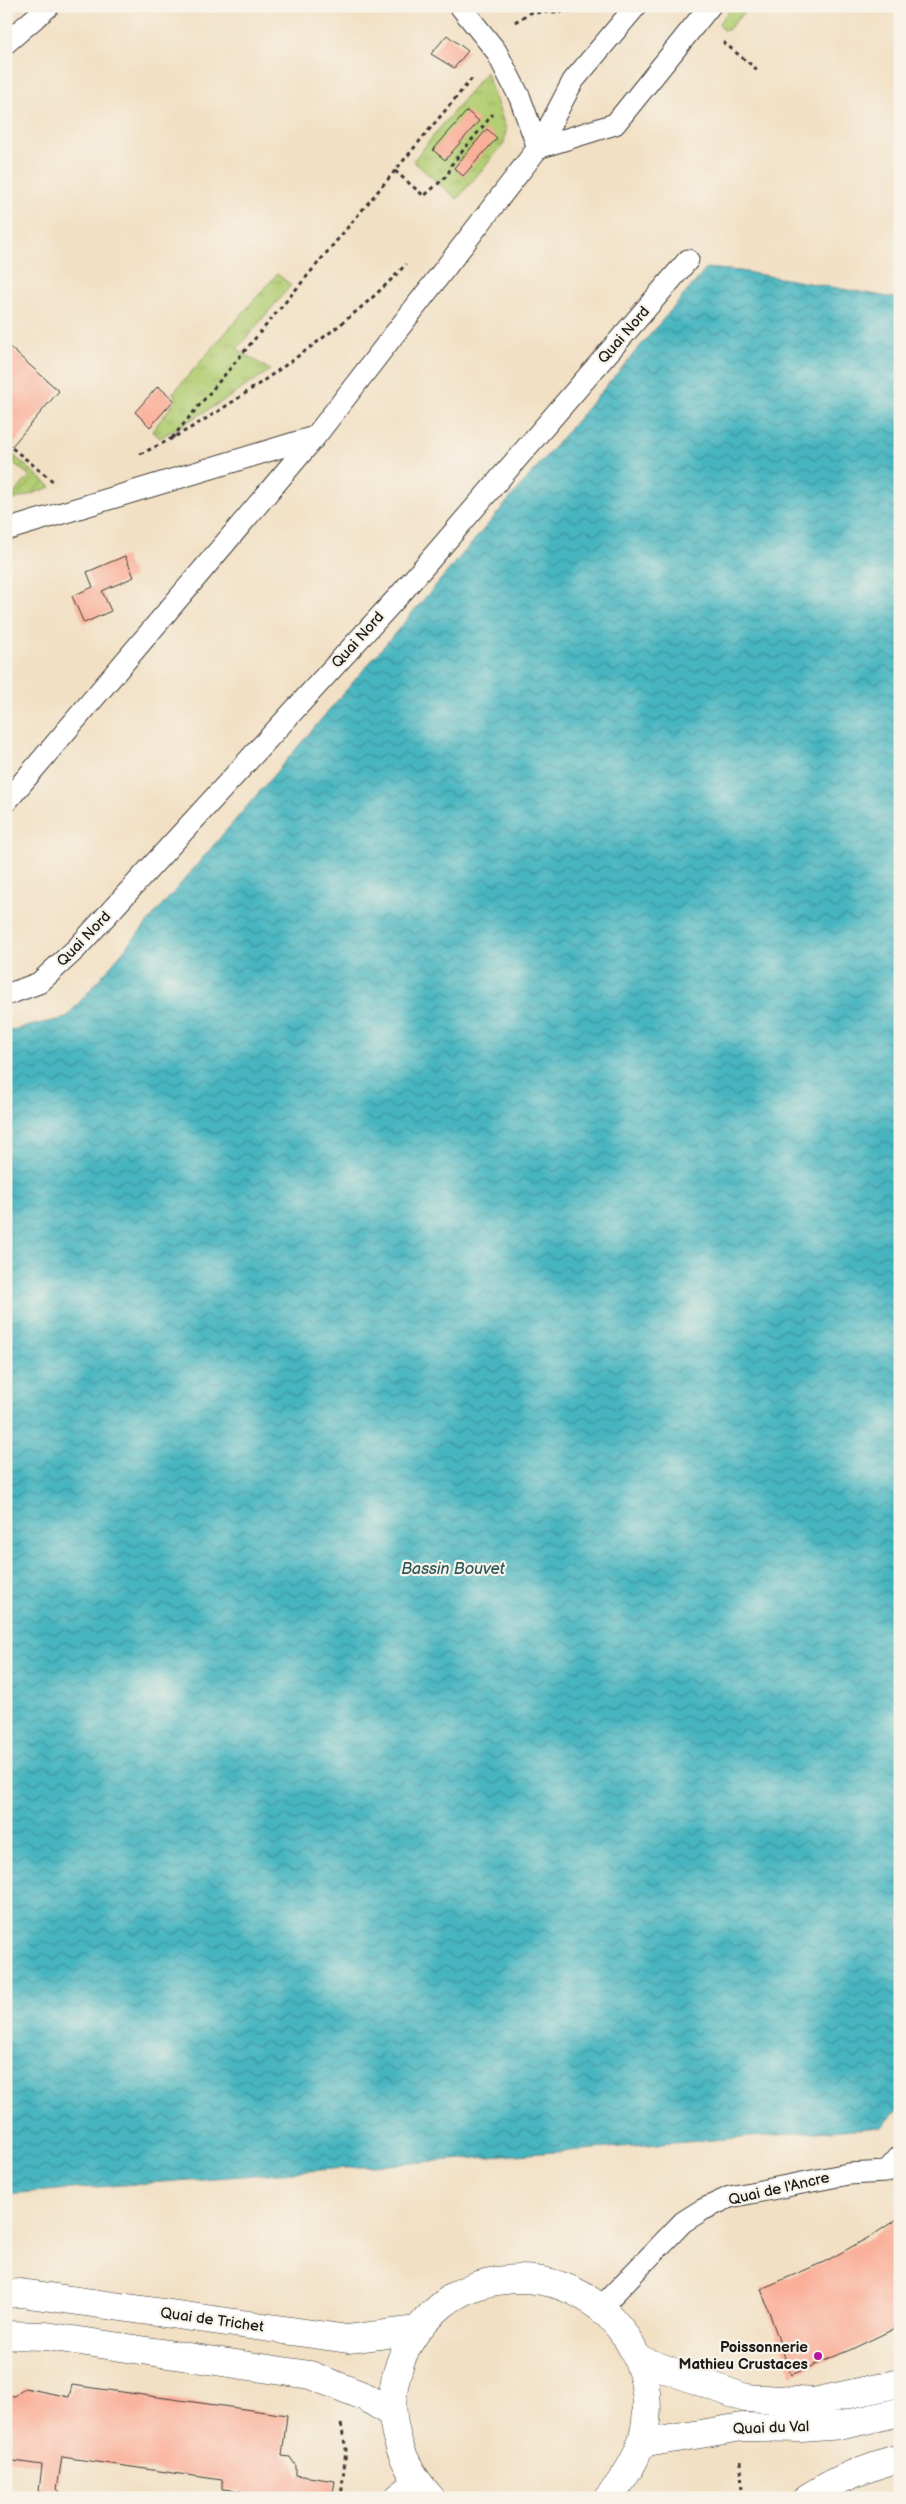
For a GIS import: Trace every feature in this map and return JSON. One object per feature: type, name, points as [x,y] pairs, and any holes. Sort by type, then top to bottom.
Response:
[{"type":"main road","points":[[415,2493],[402,2454],[392,2414],[392,2396],[400,2362],[417,2330],[432,2313],[450,2299],[470,2288],[500,2280],[538,2279],[561,2285],[581,2294],[601,2307],[616,2322],[638,2359],[647,2401],[646,2423],[641,2444],[629,2470],[608,2498]]},
{"type":"main road","name":"Quai de Trichet","points":[[6,2294],[21,2293],[348,2338],[417,2330]]},
{"type":"main road","points":[[6,2335],[46,2336],[310,2375],[366,2397],[392,2414]]},
{"type":"main road","name":"Quai du Val","points":[[638,2359],[745,2398],[814,2402],[900,2383]]},
{"type":"main road","name":"Quai du Val","points":[[641,2444],[742,2427],[801,2428],[843,2425],[900,2412]]},
{"type":"main road","points":[[807,2498],[834,2481],[868,2466],[900,2458]]},
{"type":"lane","points":[[6,44],[49,6]]},
{"type":"lane","points":[[460,6],[496,51],[520,98],[538,148]]},
{"type":"lane","points":[[6,802],[315,437],[538,148],[573,81],[636,6]]},
{"type":"lane","points":[[538,148],[615,124],[710,6]]},
{"type":"lane","name":"Quai Nord","points":[[6,995],[39,983],[76,949],[404,590],[688,260]]},
{"type":"lane","points":[[6,530],[315,437]]},
{"type":"lane","name":"Quai de l'Ancre","points":[[601,2307],[683,2222],[702,2210],[730,2198],[848,2174],[886,2172],[900,2156]]},
{"type":"path","points":[[515,22],[529,13],[594,10],[597,6]]},
{"type":"path","points":[[722,41],[760,72]]},
{"type":"path","points":[[170,441],[479,70]]},
{"type":"path","points":[[395,171],[424,196],[448,175],[451,165],[500,106]]},
{"type":"path","points":[[134,457],[170,441],[219,412],[340,326],[386,286],[412,257]]},
{"type":"path","points":[[6,443],[60,486]]},
{"type":"path","points":[[333,2420],[341,2424],[346,2449],[341,2498]]},
{"type":"path","points":[[741,2452],[742,2498]]},
{"type":"green space","points":[[733,6],[749,6],[728,30],[723,30],[719,23]]},
{"type":"green space","points":[[486,72],[506,129],[504,144],[457,199],[413,161]]},
{"type":"green space","points":[[277,274],[291,285],[237,349],[270,370],[233,395],[160,438],[152,431],[177,399],[173,393]]},
{"type":"green space","points":[[6,449],[51,487],[11,501],[9,499],[30,476],[6,457]]},
{"type":"water","name":"Bassin Bouvet","points":[[707,268],[740,271],[900,299],[900,2107],[882,2127],[6,2194],[6,1031],[66,1018]]},
{"type":"building","points":[[447,35],[468,51],[454,68],[431,54]]},
{"type":"building","points":[[467,111],[479,121],[445,160],[433,150]]},
{"type":"building","points":[[487,129],[497,138],[463,176],[454,168]]},
{"type":"building","points":[[6,344],[59,391],[12,446],[6,441]]},
{"type":"building","points":[[158,386],[174,400],[150,427],[135,412]]},
{"type":"building","points":[[125,556],[134,577],[102,591],[111,611],[84,623],[72,596],[93,587],[87,572]]},
{"type":"building","points":[[900,2217],[900,2326],[791,2375],[761,2289],[826,2261],[873,2235]]},
{"type":"building","points":[[72,2385],[287,2415],[282,2456],[290,2457],[296,2466],[296,2475],[335,2481],[332,2498],[240,2498],[242,2491],[222,2489],[222,2480],[62,2457],[57,2489],[65,2498],[44,2498],[39,2491],[42,2465],[6,2460],[9,2434],[6,2433],[6,2395],[15,2396],[25,2388],[69,2397]]},
{"type":"place","name":"Poissonnerie Mathieu Crustaces","points":[[818,2356]]}]
